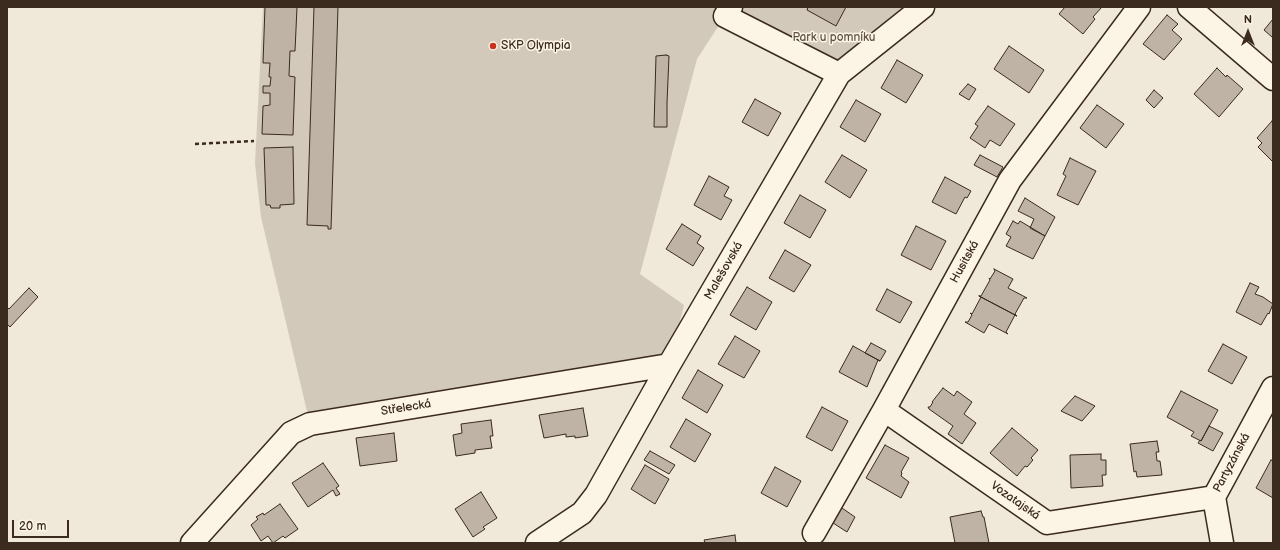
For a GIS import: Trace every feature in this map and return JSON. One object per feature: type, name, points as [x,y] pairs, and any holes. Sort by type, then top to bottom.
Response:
[{"type":"street","points":[[731,7],[725,16],[839,74]]},
{"type":"street","name":"Malešovská","points":[[537,543],[582,513],[596,496],[670,365],[839,74],[923,7]]},
{"type":"street","name":"Husitská","points":[[814,533],[884,410],[1010,180],[1139,7]]},
{"type":"street","points":[[1189,7],[1273,78]]},
{"type":"street","name":"Střelecká","points":[[192,543],[290,432],[310,424],[670,365]]},
{"type":"street","name":"Partyzánská","points":[[1222,543],[1214,497],[1273,388]]},
{"type":"street","name":"Vozatajská","points":[[884,410],[1047,523],[1214,497]]},
{"type":"path","points":[[195,144],[254,141]]},
{"type":"green space","name":"Park u pomníku","points":[[263,7],[923,7],[839,74],[725,16],[697,59],[640,274],[684,305],[669,365],[310,424],[261,217],[255,164]]},
{"type":"building","points":[[265,7],[297,7],[295,51],[290,51],[289,76],[295,77],[293,135],[262,134],[263,106],[270,105],[270,93],[263,93],[263,86],[270,86],[271,77],[269,77],[270,63],[263,63]]},
{"type":"building","points":[[314,7],[338,7],[331,229],[328,229],[328,226],[307,225]]},
{"type":"building","points":[[808,7],[846,7],[836,26],[807,10]]},
{"type":"building","points":[[1065,7],[1102,7],[1093,17],[1095,19],[1083,34],[1059,14]]},
{"type":"building","points":[[1167,15],[1178,24],[1172,30],[1182,39],[1164,60],[1143,44]]},
{"type":"building","points":[[1273,19],[1273,36],[1272,37],[1264,30]]},
{"type":"building","points":[[1009,46],[1044,70],[1029,93],[994,69]]},
{"type":"building","points":[[656,56],[669,56],[667,127],[654,127]]},
{"type":"building","points":[[897,60],[923,75],[906,103],[881,88]]},
{"type":"building","points":[[1217,68],[1226,77],[1227,75],[1243,89],[1219,117],[1194,94]]},
{"type":"building","points":[[968,84],[976,89],[969,100],[959,94]]},
{"type":"building","points":[[1154,90],[1163,98],[1154,108],[1146,100]]},
{"type":"building","points":[[755,99],[781,113],[768,136],[742,122]]},
{"type":"building","points":[[856,100],[881,114],[865,142],[840,127]]},
{"type":"building","points":[[1097,105],[1124,124],[1106,148],[1080,128]]},
{"type":"building","points":[[988,106],[1015,124],[1000,146],[990,140],[985,148],[970,138],[978,126],[975,124]]},
{"type":"building","points":[[1272,121],[1273,162],[1258,147],[1262,143],[1257,138]]},
{"type":"building","points":[[293,147],[294,204],[280,205],[280,208],[271,208],[270,205],[266,205],[264,148]]},
{"type":"building","points":[[842,155],[867,170],[850,198],[825,182]]},
{"type":"building","points":[[980,155],[1003,167],[997,177],[974,165]]},
{"type":"building","points":[[1070,158],[1096,171],[1078,205],[1057,195],[1066,176],[1063,174]]},
{"type":"building","points":[[709,176],[729,187],[724,196],[732,200],[721,220],[694,205]]},
{"type":"building","points":[[945,177],[971,191],[967,198],[965,197],[956,214],[932,202]]},
{"type":"building","points":[[800,195],[826,210],[810,238],[784,223]]},
{"type":"building","points":[[1025,198],[1055,217],[1045,236],[1030,228],[1034,219],[1018,211]]},
{"type":"building","points":[[1013,221],[1018,224],[1020,221],[1045,236],[1033,259],[1006,246],[1011,237],[1006,234]]},
{"type":"building","points":[[682,224],[701,236],[697,243],[704,248],[693,266],[666,249]]},
{"type":"building","points":[[916,226],[946,241],[931,270],[901,255]]},
{"type":"building","points":[[785,250],[811,265],[794,292],[769,278]]},
{"type":"building","points":[[994,269],[1013,279],[1008,288],[1027,298],[1024,298],[1015,314],[1017,316],[979,296],[981,296],[990,280],[989,278],[990,279],[995,271]]},
{"type":"building","points":[[1250,283],[1259,287],[1255,294],[1263,297],[1273,304],[1269,314],[1268,313],[1261,325],[1236,312]]},
{"type":"building","points":[[747,287],[772,302],[756,330],[730,315]]},
{"type":"building","points":[[29,288],[38,297],[10,327],[7,324],[7,307],[9,309]]},
{"type":"building","points":[[887,289],[912,302],[900,323],[876,310]]},
{"type":"building","points":[[981,297],[1017,316],[1015,315],[1006,332],[1008,334],[989,324],[984,333],[965,322],[968,322],[972,315],[970,313],[972,314]]},
{"type":"building","points":[[735,336],[760,351],[744,378],[718,364]]},
{"type":"building","points":[[871,343],[886,351],[880,361],[865,353]]},
{"type":"building","points":[[1223,344],[1247,357],[1232,384],[1208,371]]},
{"type":"building","points":[[853,346],[880,361],[878,360],[867,387],[839,372]]},
{"type":"building","points":[[698,370],[723,385],[707,413],[682,398]]},
{"type":"building","points":[[943,388],[954,396],[957,391],[972,402],[964,414],[976,423],[962,444],[948,434],[953,426],[928,407],[930,407]]},
{"type":"building","points":[[1181,391],[1218,410],[1201,441],[1191,436],[1194,432],[1167,417]]},
{"type":"building","points":[[1075,396],[1095,406],[1082,421],[1061,411]]},
{"type":"building","points":[[822,407],[848,421],[832,451],[806,437]]},
{"type":"building","points":[[583,408],[588,436],[575,438],[575,436],[566,437],[566,434],[544,438],[539,415]]},
{"type":"building","points":[[686,419],[711,434],[695,462],[670,447]]},
{"type":"building","points":[[491,420],[493,436],[490,436],[492,448],[475,450],[475,453],[456,456],[453,435],[462,433],[461,424]]},
{"type":"building","points":[[1209,426],[1223,433],[1213,451],[1198,443],[1200,440],[1201,441]]},
{"type":"building","points":[[1012,428],[1038,450],[1031,458],[1033,460],[1027,467],[1025,466],[1017,476],[990,453]]},
{"type":"building","points":[[394,433],[397,461],[360,466],[356,438]]},
{"type":"building","points":[[1157,441],[1159,452],[1156,452],[1157,461],[1160,461],[1162,475],[1137,477],[1136,471],[1134,472],[1130,444]]},
{"type":"building","points":[[885,445],[909,458],[901,472],[901,476],[909,482],[901,498],[866,478]]},
{"type":"building","points":[[650,451],[675,465],[669,474],[644,460]]},
{"type":"building","points":[[1101,454],[1101,460],[1106,460],[1106,475],[1102,475],[1103,486],[1071,488],[1070,455]]},
{"type":"building","points":[[1271,460],[1273,461],[1273,498],[1256,488]]},
{"type":"building","points":[[323,463],[339,486],[336,488],[340,494],[336,496],[333,490],[308,507],[292,483]]},
{"type":"building","points":[[645,465],[669,479],[655,504],[631,489]]},
{"type":"building","points":[[775,467],[801,481],[787,507],[761,493]]},
{"type":"building","points":[[481,492],[497,518],[483,527],[485,529],[473,537],[455,509]]},
{"type":"building","points":[[280,504],[298,529],[285,538],[283,536],[273,543],[268,536],[261,541],[251,525],[258,519],[256,517],[263,513],[264,515]]},
{"type":"building","points":[[839,506],[855,517],[847,532],[830,521]]},
{"type":"building","points":[[981,511],[984,517],[989,543],[955,543],[950,517]]},
{"type":"building","points":[[735,535],[736,543],[705,543],[704,540]]},
{"type":"place","name":"SKP Olympia","points":[[493,46]]}]
